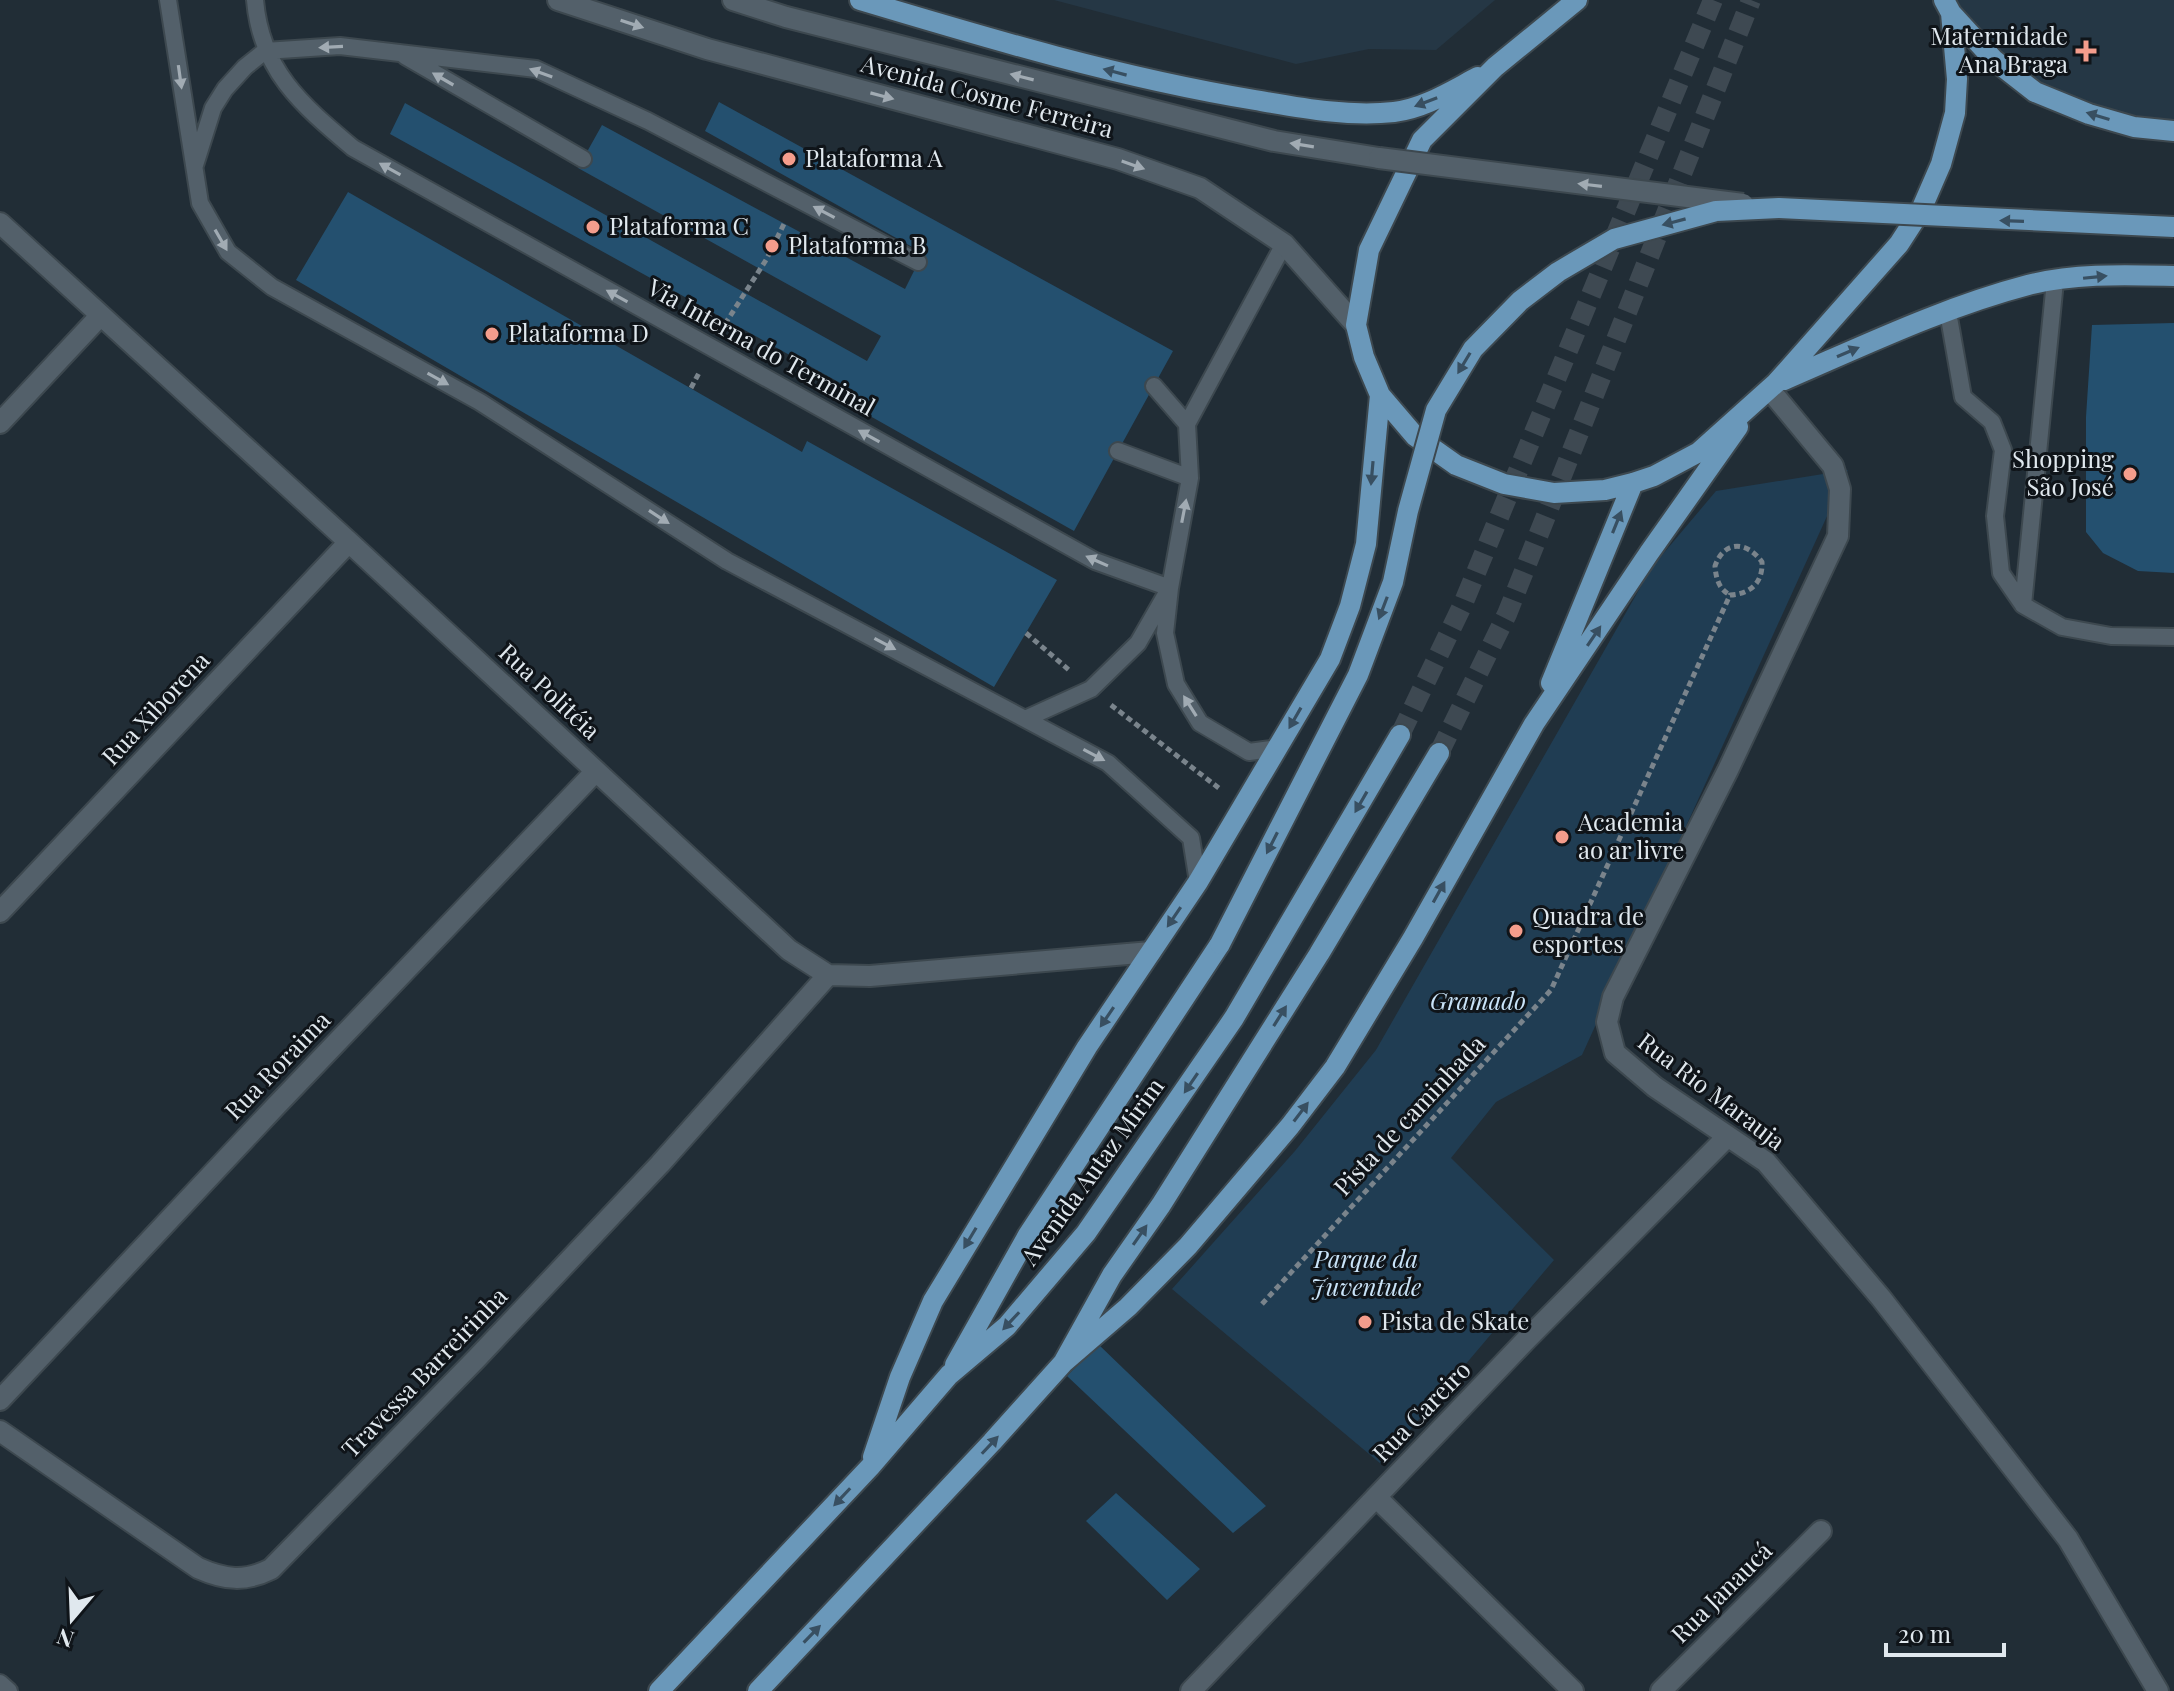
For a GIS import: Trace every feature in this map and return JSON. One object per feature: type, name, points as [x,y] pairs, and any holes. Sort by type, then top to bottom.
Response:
[{"type":"main road","points":[[860,0],[988,38],[1178,88],[1348,114],[1395,111],[1427,104],[1495,67]]},
{"type":"main road","points":[[1577,0],[1495,67],[1422,140],[1369,250],[1356,325],[1364,357],[1380,395],[1415,436],[1456,465],[1504,484],[1554,493],[1605,490],[1633,483],[1654,476],[1699,452],[1770,389],[1948,312],[2029,285],[2114,275],[2174,276]]},
{"type":"main road","points":[[1948,7],[1994,60],[2035,92],[2089,114],[2134,127],[2174,131]]},
{"type":"main road","points":[[758,1691],[1063,1363],[1128,1307],[1188,1246],[1326,1079],[1413,938],[1534,724],[1649,553],[1770,389],[1899,244],[1921,210],[1941,164],[1955,113],[1957,79],[1948,7]]},
{"type":"main road","points":[[949,1375],[1028,1235],[1220,944],[1358,675],[1393,582],[1408,511],[1436,410],[1473,349],[1520,301],[1558,272],[1614,239],[1716,211],[1779,208],[2174,227]]},
{"type":"main road","points":[[870,1467],[900,1377],[933,1301],[1030,1137],[1198,882],[1330,659],[1350,606],[1366,544],[1380,395]]},
{"type":"main road","points":[[1534,724],[1633,483]]},
{"type":"main road","name":"Avenida Autaz Mirim","points":[[659,1691],[870,1467],[949,1375],[1016,1316],[1086,1233],[1234,1018],[1400,735]]},
{"type":"main road","points":[[1063,1363],[1112,1275],[1161,1205],[1319,954],[1439,753]]},
{"type":"street","name":"Avenida Cosme Ferreira","points":[[558,0],[707,49],[1118,159],[1200,188],[1284,244],[1356,325]]},
{"type":"street","points":[[733,0],[786,17],[1274,141],[1379,158],[1779,208]]},
{"type":"street","name":"Rua Politéia","points":[[0,223],[789,950],[828,975]]},
{"type":"street","points":[[0,423],[100,316]]},
{"type":"street","name":"Rua Rio Marauja","points":[[1770,389],[1833,466],[1840,489],[1838,536],[1728,770],[1613,997],[1607,1022],[1615,1053],[1655,1087],[1766,1162],[1881,1298],[2068,1539],[2158,1691]]},
{"type":"street","name":"Rua Xiborena","points":[[0,912],[349,542]]},
{"type":"street","name":"Rua Roraima","points":[[0,1400],[596,771]]},
{"type":"street","points":[[828,975],[870,976],[1151,952]]},
{"type":"street","name":"Travessa Barreirinha","points":[[0,1431],[198,1568],[234,1579],[254,1577],[271,1569],[477,1358],[660,1164],[828,975]]},
{"type":"street","name":"Rua Careiro","points":[[1191,1691],[1525,1341],[1727,1137]]},
{"type":"street","points":[[1376,1497],[1573,1691]]},
{"type":"street","name":"Rua Janaucá","points":[[1661,1691],[1821,1531]]},
{"type":"lane","points":[[168,0],[200,203],[228,252],[272,287],[480,402],[727,561],[1108,763],[1191,838],[1198,882]]},
{"type":"lane","points":[[255,0],[265,51]]},
{"type":"lane","points":[[193,168],[213,108],[245,67],[265,51],[340,46],[536,69],[648,121],[918,262]]},
{"type":"lane","name":"Via Interna do Terminal","points":[[265,51],[301,104],[353,148],[1095,561],[1170,588]]},
{"type":"lane","points":[[397,51],[583,159]]},
{"type":"lane","points":[[1278,748],[1249,752],[1200,723],[1176,684],[1165,633],[1190,478],[1187,424],[1284,244]]},
{"type":"lane","points":[[2023,605],[2055,281]]},
{"type":"lane","points":[[1948,312],[1963,397],[1992,422],[2003,450],[1995,516],[2001,573],[2023,605],[2062,627],[2111,636],[2174,637]]},
{"type":"lane","points":[[1154,386],[1187,424]]},
{"type":"lane","points":[[1118,451],[1190,478]]},
{"type":"lane","points":[[1025,719],[1091,689],[1138,643],[1170,588]]},
{"type":"lane","points":[[0,1683],[9,1691]]},
{"type":"path","points":[[691,388],[800,200]]},
{"type":"path","points":[[1733,545],[1755,553],[1762,562],[1762,571],[1753,588],[1744,594],[1730,595],[1719,585],[1715,566],[1725,549],[1733,545]]},
{"type":"path","name":"Pista de caminhada","points":[[1262,1304],[1551,990],[1730,595]]},
{"type":"path","points":[[1026,633],[1091,689],[1244,805]]},
{"type":"shaded area","points":[[1054,0],[1495,0],[1436,50],[1369,49],[1296,64]]},
{"type":"shaded area","name":"Maternidade Ana Braga","points":[[1953,0],[2174,0],[2174,128],[2066,99],[2026,77],[1969,25]]},
{"type":"green space","name":"Parque da Juventude","points":[[1848,470],[1582,1055],[1496,1102],[1451,1158],[1554,1260],[1381,1464],[1172,1289],[1295,1151],[1376,1050],[1652,567],[1716,491]]},
{"type":"building","points":[[719,102],[1173,351],[1074,531],[847,403],[853,390],[390,134],[405,103],[867,361],[881,336],[578,168],[602,125],[905,289],[923,253],[705,131]]},
{"type":"building","name":"Plataforma D","points":[[348,192],[802,452],[807,441],[1057,580],[994,687],[296,280]]},
{"type":"building","name":"Shopping São José","points":[[2174,323],[2174,573],[2138,571],[2103,553],[2086,532],[2086,417],[2092,325]]},
{"type":"building","points":[[1098,1344],[1266,1506],[1233,1533],[1067,1376]]},
{"type":"building","points":[[1116,1493],[1200,1569],[1167,1600],[1086,1521]]},
{"type":"tunnel","points":[[1400,735],[1463,604],[1713,0]]},
{"type":"tunnel","points":[[1439,753],[1507,614],[1751,0]]},
{"type":"place","name":"Maternidade Ana Braga","points":[[2086,51]]},
{"type":"place","name":"Plataforma A","points":[[789,159]]},
{"type":"place","name":"Plataforma C","points":[[593,227]]},
{"type":"place","name":"Plataforma B","points":[[772,246]]},
{"type":"place","name":"Plataforma D","points":[[492,334]]},
{"type":"place","name":"Shopping São José","points":[[2130,474]]},
{"type":"place","name":"Academia ao ar livre","points":[[1562,837]]},
{"type":"place","name":"Quadra de esportes","points":[[1516,931]]},
{"type":"place","name":"Pista de Skate","points":[[1365,1322]]},
{"type":"park label","name":"Gramado","points":[[1478,1002]]}]
